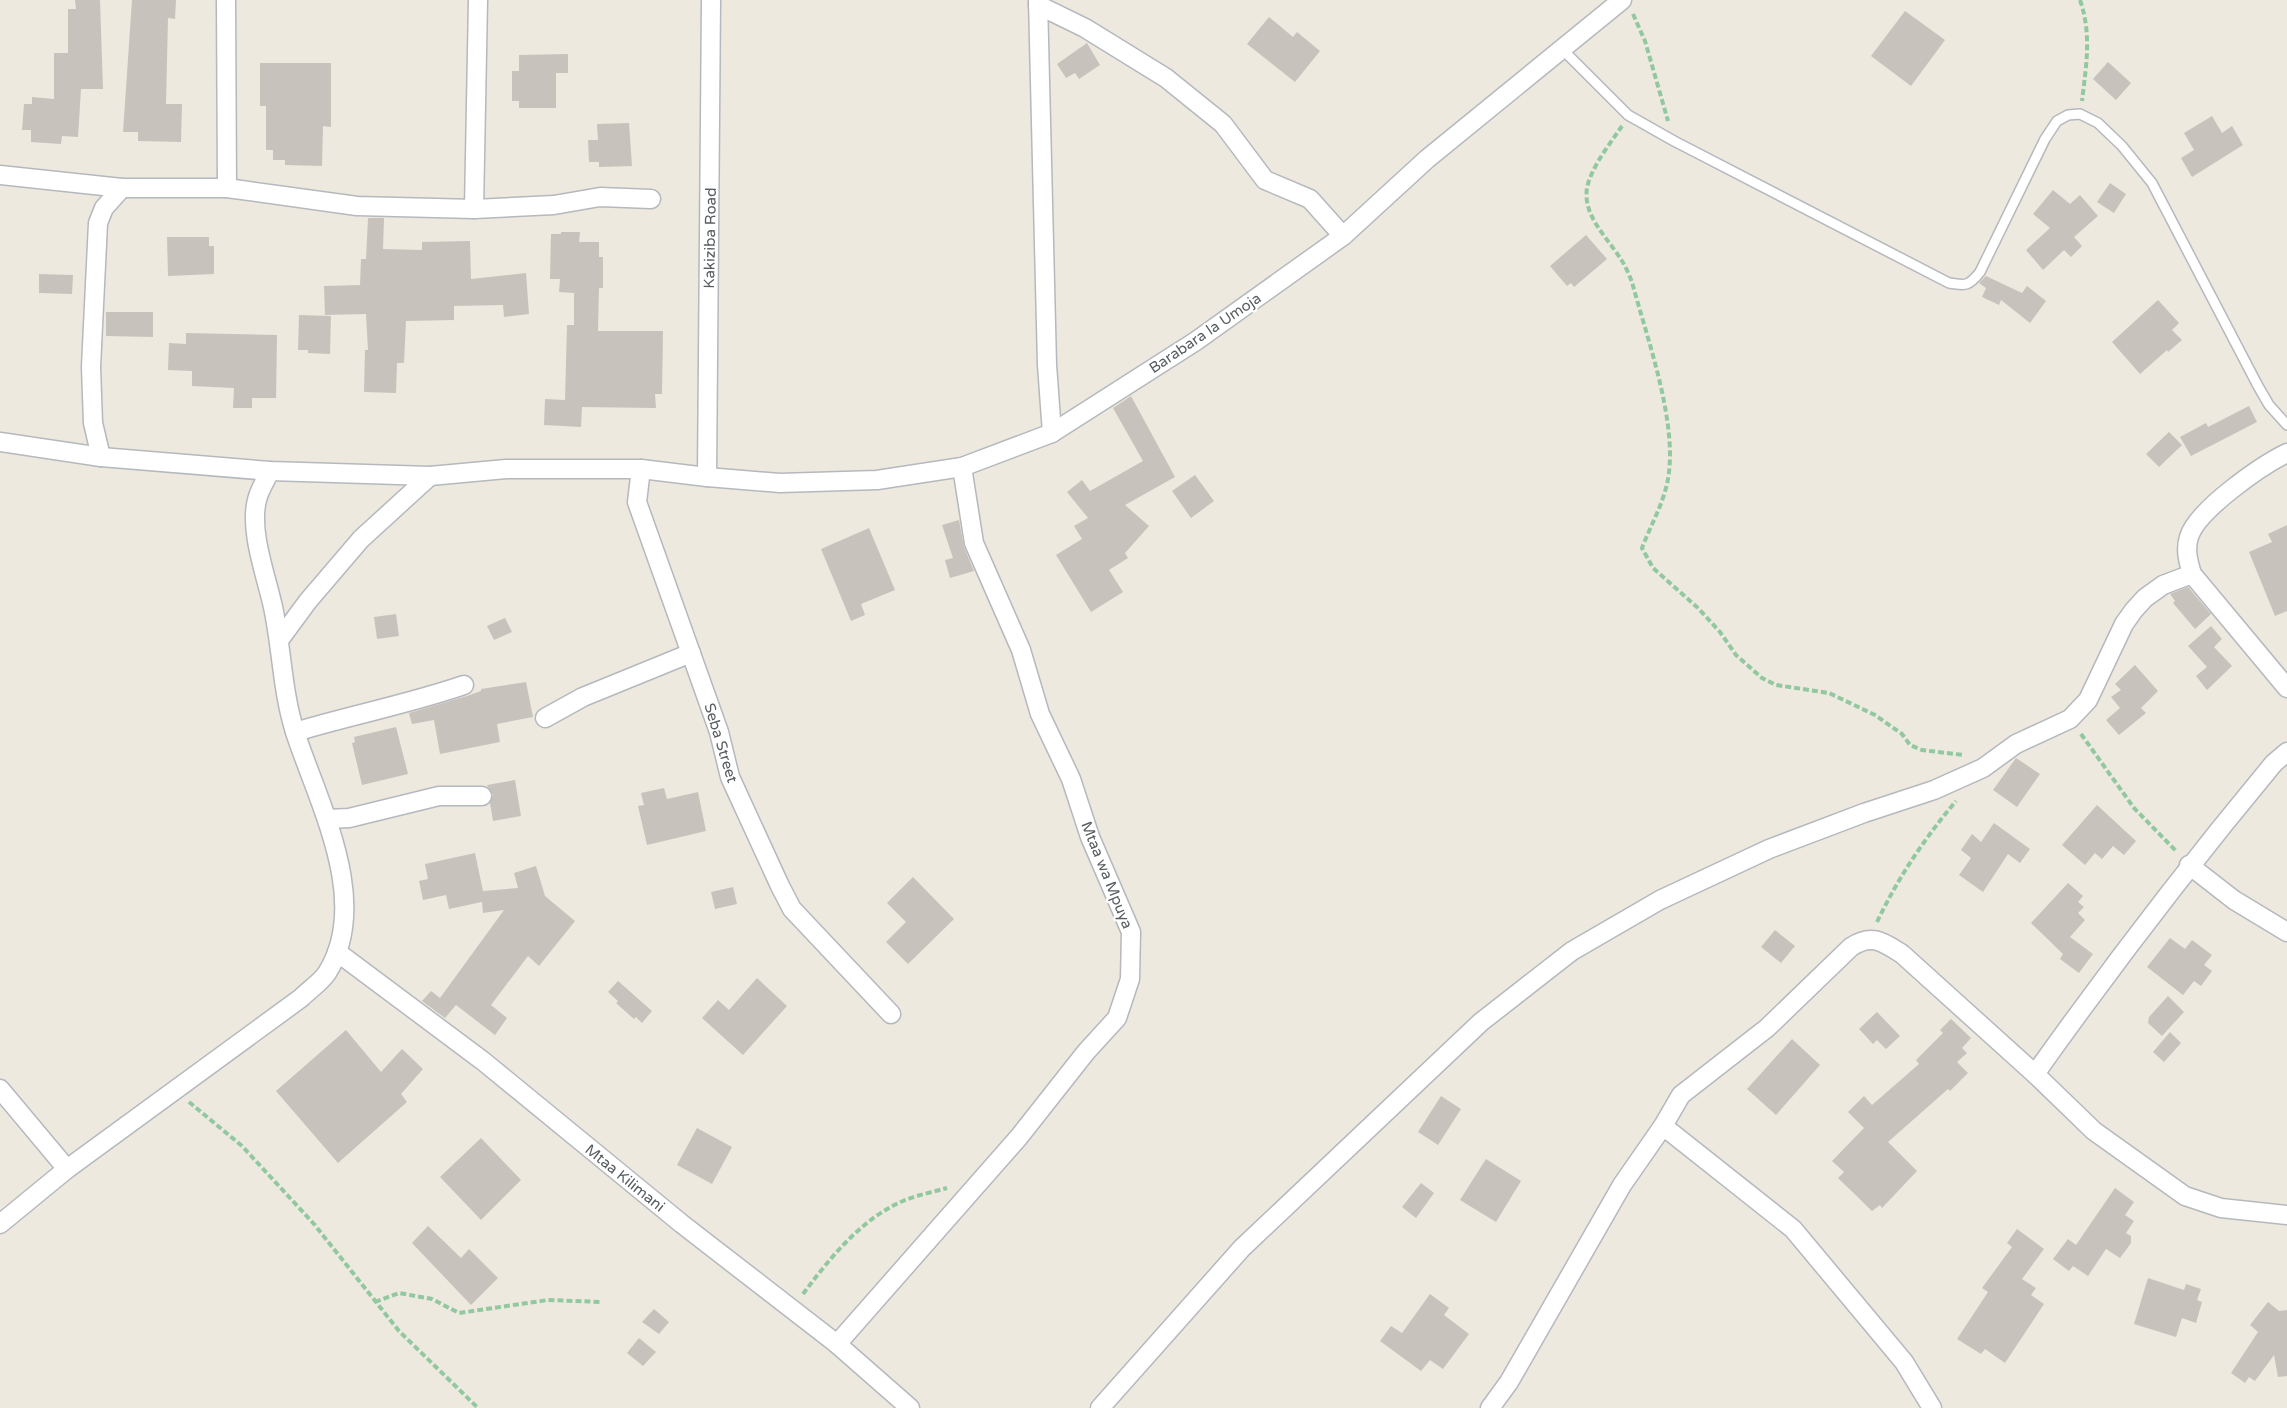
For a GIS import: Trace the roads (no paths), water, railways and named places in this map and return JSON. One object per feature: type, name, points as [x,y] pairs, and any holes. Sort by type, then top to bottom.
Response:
[{"type":"street","points":[[226,0],[227,189]]},
{"type":"street","points":[[474,209],[478,0]]},
{"type":"street","name":"Kakiziba Road","points":[[707,477],[711,0]]},
{"type":"street","points":[[1038,2],[1166,78],[1223,124],[1265,180],[1310,199],[1343,236]]},
{"type":"street","points":[[1038,2],[1047,366],[1052,433]]},
{"type":"street","name":"Barabara la Umoja","points":[[0,442],[101,458],[270,471],[430,476],[506,469],[641,469],[780,483],[877,480],[962,466],[1052,433],[1196,340],[1343,236],[1427,159],[1562,49],[1627,5]]},
{"type":"street","points":[[0,175],[122,188],[227,189],[357,206],[474,209],[554,205],[600,197],[651,199]]},
{"type":"street","points":[[101,458],[93,423],[91,367],[98,223],[104,208],[122,188]]},
{"type":"street","points":[[2287,453],[2271,460],[2197,520],[2189,536],[2187,548],[2187,559],[2192,574],[2287,688]]},
{"type":"street","name":"Mtaa wa Mpuya","points":[[837,1344],[1019,1137],[1086,1052],[1117,1018],[1130,979],[1131,932],[1090,837],[1071,779],[1040,714],[1021,650],[974,543],[962,466]]},
{"type":"street","name":"Seba Street","points":[[641,469],[638,502],[719,732],[730,777],[792,909],[891,1014]]},
{"type":"street","points":[[0,1224],[67,1169],[301,998],[326,975],[337,952],[343,928],[342,876],[327,819],[295,732],[284,683],[280,639],[254,521],[257,498],[270,471]]},
{"type":"street","points":[[280,639],[308,601],[361,539],[430,476]]},
{"type":"street","points":[[1100,1408],[1242,1248],[1481,1022],[1572,951],[1660,900],[1769,849],[1864,813],[1934,790],[1983,768],[2016,744],[2070,719],[2088,700],[2120,633],[2134,610],[2145,598],[2163,585],[2192,574]]},
{"type":"street","points":[[545,718],[583,697],[691,653]]},
{"type":"street","points":[[295,732],[351,715],[413,702],[464,685]]},
{"type":"street","points":[[2035,1074],[2107,972],[2190,865],[2274,763],[2287,752]]},
{"type":"street","points":[[327,819],[349,818],[439,796],[482,796]]},
{"type":"street","points":[[2190,865],[2234,900],[2287,932]]},
{"type":"street","points":[[1490,1408],[1509,1382],[1622,1185],[1663,1126],[1681,1095],[1767,1028],[1859,941],[1868,939],[1883,942],[1902,954],[2035,1074],[2094,1131],[2185,1196],[2221,1208],[2287,1215]]},
{"type":"street","name":"Mtaa Kilimani","points":[[337,952],[483,1061],[682,1224],[837,1344],[910,1408]]},
{"type":"street","points":[[0,1089],[67,1169]]},
{"type":"street","points":[[1663,1126],[1793,1229],[1905,1362],[1932,1408]]},
{"type":"lane","points":[[1562,49],[1628,115],[1949,283],[1965,286],[1973,281],[1980,272],[2045,140],[2057,121],[2068,115],[2080,114],[2098,123],[2122,146],[2152,183],[2258,386],[2269,405],[2287,425]]}]
